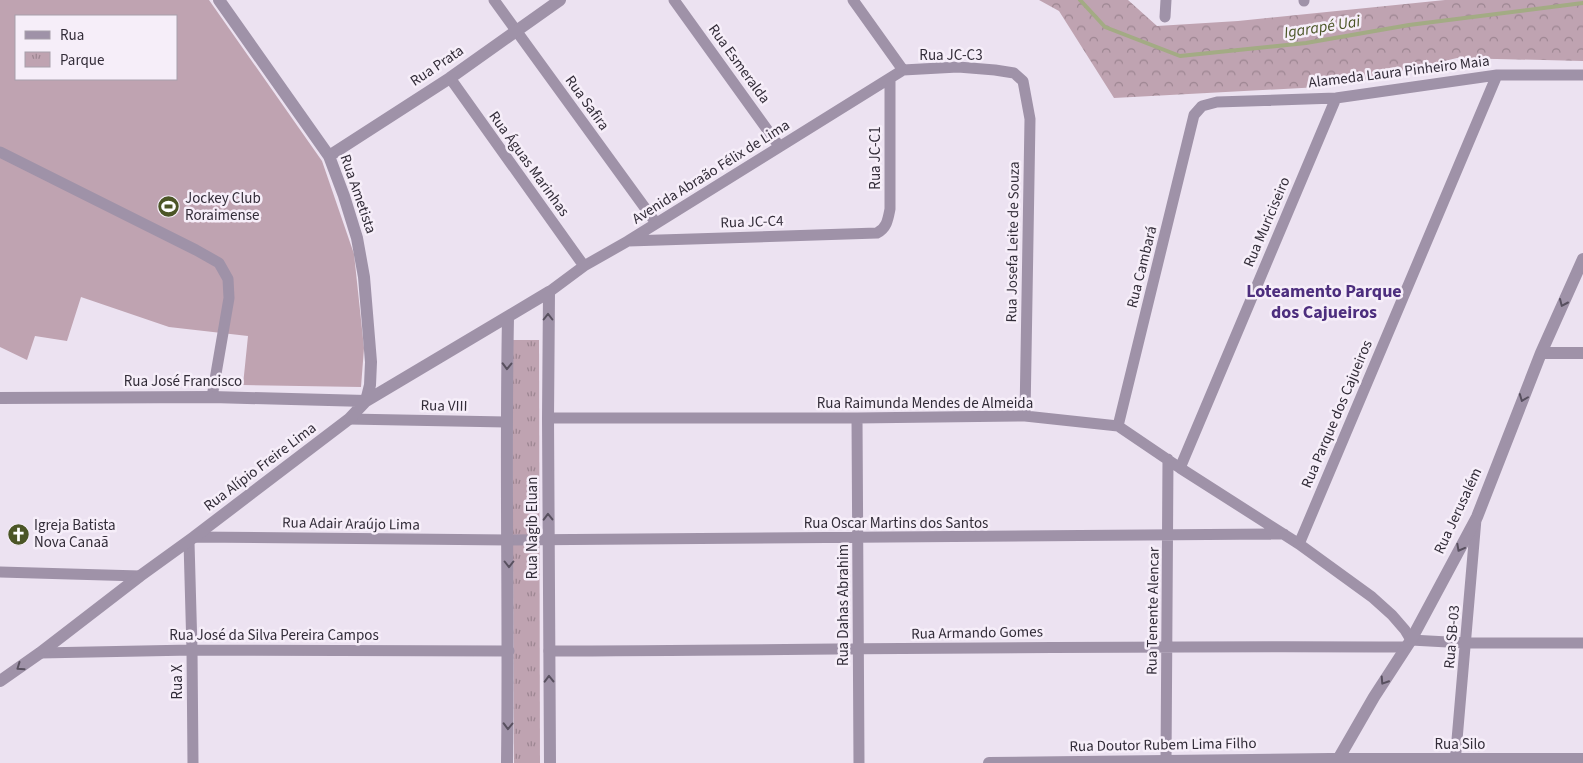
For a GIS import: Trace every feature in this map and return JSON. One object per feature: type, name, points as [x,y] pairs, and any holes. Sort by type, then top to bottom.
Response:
[{"type":"street","name":"Rua Ametista","points":[[219,0],[329,156],[344,196],[358,238],[364,277],[371,362],[370,385],[366,401]]},
{"type":"street","name":"Rua Safira","points":[[494,0],[656,223]]},
{"type":"street","name":"Rua Prata","points":[[329,156],[450,78],[560,0]]},
{"type":"street","name":"Rua Esmeralda","points":[[674,0],[779,146]]},
{"type":"street","points":[[853,0],[903,70]]},
{"type":"street","points":[[1165,17],[1166,0]]},
{"type":"street","name":"Rua JC-C3","points":[[890,79],[903,70],[958,67],[1014,73]]},
{"type":"street","name":"Rua Josefa Leite de Souza","points":[[1014,73],[1023,82],[1030,119],[1025,416]]},
{"type":"street","name":"Alameda Laura Pinheiro Maia","points":[[1194,115],[1202,106],[1217,102],[1336,98],[1497,75],[1583,74]]},
{"type":"street","name":"Rua Parque dos Cajueiros","points":[[1299,544],[1497,75]]},
{"type":"street","name":"Rua Águas Marinhas","points":[[450,78],[584,266]]},
{"type":"street","name":"Avenida Abraão Félix de Lima","points":[[548,292],[584,266],[628,241],[890,79]]},
{"type":"street","name":"Rua JC-C1","points":[[877,233],[883,230],[890,209],[890,79]]},
{"type":"street","name":"Rua Muriciseiro","points":[[1180,468],[1336,98]]},
{"type":"street","name":"Rua Cambará","points":[[1118,426],[1194,115]]},
{"type":"street","points":[[0,152],[219,263],[228,279],[229,298],[212,397]]},
{"type":"street","name":"Rua JC-C4","points":[[628,241],[877,233]]},
{"type":"street","name":"Rua Jerusalém","points":[[1337,761],[1374,697],[1409,644],[1477,517],[1541,352],[1583,259]]},
{"type":"street","name":"Rua Alípio Freire Lima","points":[[0,682],[349,418],[366,401],[508,318],[548,292]]},
{"type":"street","name":"Rua Nagib Eluan","points":[[548,292],[548,651],[550,763]]},
{"type":"street","name":"Rua Nagib Eluan","points":[[508,318],[506,422],[509,540],[508,763]]},
{"type":"street","points":[[1541,352],[1583,354]]},
{"type":"street","name":"Rua José Francisco","points":[[0,398],[212,397],[366,401]]},
{"type":"street","points":[[366,401],[365,410],[367,413],[382,420]]},
{"type":"street","name":"Rua Raimunda Mendes de Almeida","points":[[548,418],[1025,416],[1118,426],[1299,544],[1372,598],[1392,615],[1405,630],[1409,644]]},
{"type":"street","name":"Rua VIII","points":[[349,418],[506,422]]},
{"type":"street","name":"Rua Dahas Abrahim","points":[[856,418],[859,538],[859,763]]},
{"type":"street","name":"Rua Tenente Alencar","points":[[1166,762],[1168,459]]},
{"type":"street","name":"Rua SB-03","points":[[1455,761],[1477,517]]},
{"type":"street","name":"Rua Oscar Martins dos Santos","points":[[509,540],[1284,534]]},
{"type":"street","name":"Rua Adair Araújo Lima","points":[[191,539],[509,540]]},
{"type":"street","name":"Rua X","points":[[191,539],[193,763]]},
{"type":"street","points":[[0,572],[140,576]]},
{"type":"street","name":"Rua Armando Gomes","points":[[548,651],[1583,643]]},
{"type":"street","name":"Rua José da Silva Pereira Campos","points":[[40,653],[192,650],[509,651]]},
{"type":"street","name":"Rua Silo","points":[[1337,761],[1583,759]]},
{"type":"street","name":"Rua Doutor Rubem Lima Filho","points":[[990,763],[1337,761]]},
{"type":"green space","name":"Jockey Club Roraimense","points":[[0,0],[209,0],[322,161],[354,254],[364,348],[361,387],[243,385],[248,336],[169,327],[81,297],[67,341],[35,336],[27,360],[0,347]]},
{"type":"green space","points":[[1039,0],[1128,0],[1157,26],[1238,21],[1445,0],[1583,0],[1583,61],[1457,58],[1338,86],[1114,98],[1059,11]]},
{"type":"green space","points":[[512,340],[539,340],[540,763],[514,763]]},
{"type":"waterway","name":"Igarapé Uai","points":[[1080,0],[1105,27],[1180,56],[1306,43],[1409,25],[1583,3]]},
{"type":"place","name":"Jockey Club Roraimense","points":[[169,207]]},
{"type":"place","name":"Igreja Batista Nova Canaã","points":[[18,534]]},
{"type":"district","name":"Loteamento Parque dos Cajueiros","points":[[1324,301]]}]
